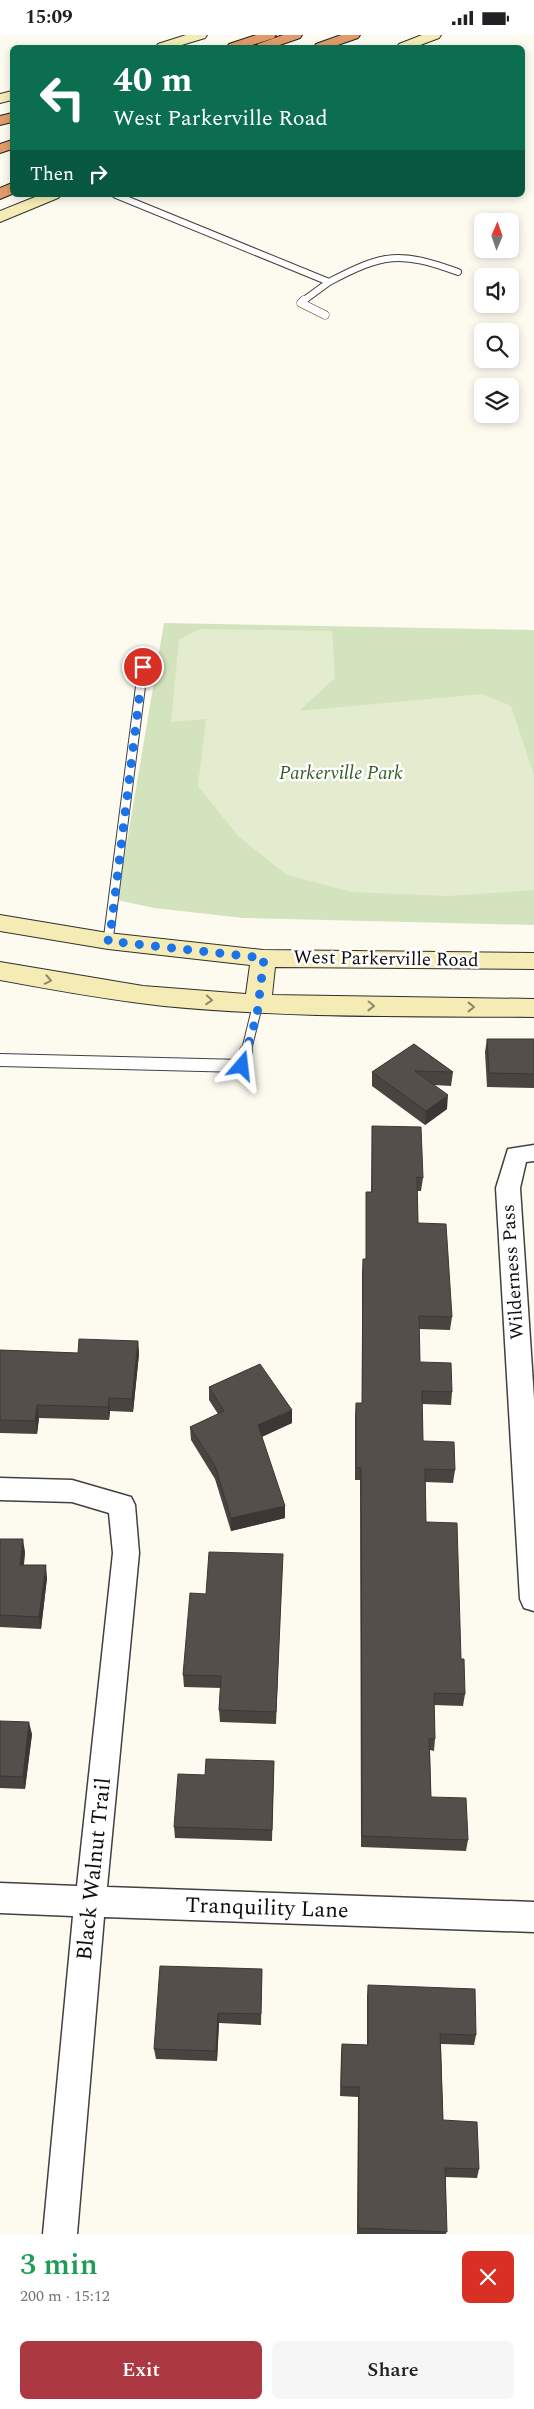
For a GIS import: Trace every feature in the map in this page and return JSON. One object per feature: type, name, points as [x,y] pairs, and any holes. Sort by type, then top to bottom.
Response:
[{"type":"highway","points":[[240,45],[269,35]]},
{"type":"highway","points":[[268,45],[295,35]]},
{"type":"highway","points":[[326,45],[353,35]]},
{"type":"main road","points":[[169,45],[200,35]]},
{"type":"main road","points":[[409,45],[434,35]]},
{"type":"main road","points":[[0,217],[48,197]]},
{"type":"main road","name":"West Parkerville Road","points":[[0,923],[108,941],[264,958],[534,961]]},
{"type":"main road","points":[[258,1003],[264,958]]},
{"type":"main road","points":[[0,971],[65,983],[164,997],[258,1003],[534,1008]]},
{"type":"street","name":"Wilderness Pass","points":[[525,1154],[508,1188],[534,1599]]},
{"type":"street","name":"Black Walnut Trail","points":[[0,1489],[72,1491],[122,1505],[126,1553],[90,1902],[60,2234]]},
{"type":"street","name":"Tranquility Lane","points":[[0,1898],[534,1917]]},
{"type":"lane","points":[[121,197],[329,282]]},
{"type":"lane","points":[[325,315],[301,303],[306,297],[329,282],[375,260],[397,255],[426,260],[458,272]]},
{"type":"lane","points":[[108,941],[113,918],[143,667]]},
{"type":"lane","points":[[0,1060],[242,1066],[257,1015],[258,1003]]},
{"type":"green space","name":"Parkerville Park","points":[[164,623],[534,630],[534,925],[243,918],[154,908],[117,900]]},
{"type":"green space","points":[[200,629],[332,631],[335,678],[299,711],[482,694],[511,706],[534,775],[534,890],[449,896],[352,892],[287,875],[238,836],[198,786],[206,719],[171,722],[179,640]]},
{"type":"building","points":[[487,1039],[534,1039],[534,1074],[489,1073]]},
{"type":"building","points":[[414,1044],[453,1072],[415,1071],[448,1095],[426,1111],[372,1072]]},
{"type":"building","points":[[372,1126],[421,1127],[423,1178],[417,1177],[418,1223],[446,1224],[452,1317],[419,1316],[420,1362],[451,1363],[452,1392],[422,1391],[423,1441],[454,1442],[455,1470],[425,1469],[426,1522],[457,1523],[461,1659],[464,1659],[465,1694],[434,1693],[435,1739],[429,1739],[431,1797],[466,1798],[468,1840],[362,1836],[361,1468],[356,1467],[356,1403],[362,1403],[363,1259],[366,1259],[366,1192],[372,1192]]},
{"type":"building","points":[[79,1339],[138,1341],[132,1399],[109,1398],[108,1407],[37,1405],[35,1421],[0,1420],[0,1350],[78,1353]]},
{"type":"building","points":[[260,1364],[292,1410],[258,1425],[285,1506],[231,1518],[215,1466],[190,1427],[224,1411],[209,1387]]},
{"type":"building","points":[[0,1539],[23,1539],[20,1565],[46,1565],[39,1617],[0,1615]]},
{"type":"building","points":[[209,1552],[283,1554],[276,1712],[219,1710],[221,1676],[183,1675],[190,1593],[206,1594]]},
{"type":"building","points":[[0,1721],[29,1722],[23,1777],[0,1776]]},
{"type":"building","points":[[206,1759],[274,1761],[272,1830],[174,1827],[178,1774],[205,1775]]},
{"type":"building","points":[[160,1966],[262,1969],[261,2014],[218,2013],[216,2051],[154,2049]]},
{"type":"building","points":[[368,1985],[475,1989],[476,2035],[440,2034],[443,2120],[477,2122],[479,2169],[445,2168],[447,2232],[358,2228],[359,2087],[341,2087],[342,2044],[368,2045]]},
{"type":"route","points":[[143,667],[108,941],[264,958],[257,1015],[242,1066]]}]
